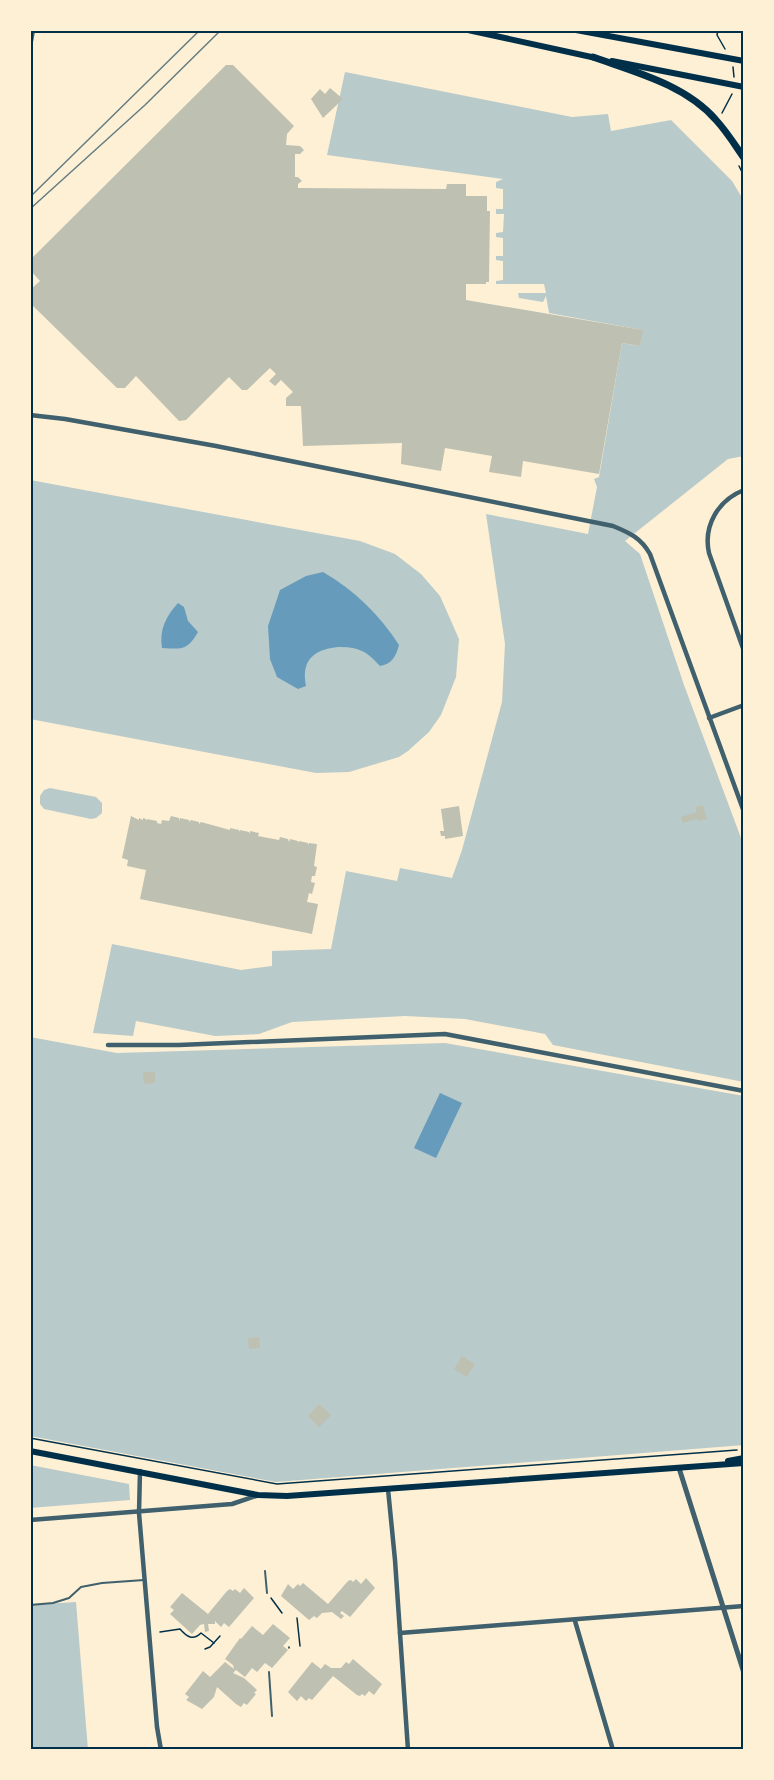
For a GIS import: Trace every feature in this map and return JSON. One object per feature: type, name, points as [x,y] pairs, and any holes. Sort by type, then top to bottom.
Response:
[{"type":"main road","points":[[468,30],[744,87]]},
{"type":"main road","points":[[576,30],[744,61]]},
{"type":"main road","points":[[593,57],[648,76],[696,102],[715,118],[744,158]]},
{"type":"main road","points":[[30,1450],[258,1495],[287,1496],[744,1463]]},
{"type":"main road","points":[[679,1467],[744,1458]]},
{"type":"street","points":[[30,46],[33,30]]},
{"type":"street","points":[[30,415],[65,419],[206,445],[606,525],[625,531],[639,539],[650,554],[744,812]]},
{"type":"street","points":[[744,490],[732,496],[714,514],[708,530],[707,546],[744,651]]},
{"type":"street","points":[[709,718],[744,705]]},
{"type":"street","points":[[108,1045],[179,1045],[445,1034],[744,1091]]},
{"type":"street","points":[[679,1467],[744,1673]]},
{"type":"street","points":[[140,1471],[139,1513],[157,1727],[161,1750]]},
{"type":"street","points":[[388,1489],[408,1750]]},
{"type":"street","points":[[30,1520],[232,1504],[258,1495]]},
{"type":"street","points":[[400,1633],[744,1606]]},
{"type":"street","points":[[575,1621],[612,1750]]},
{"type":"lane","points":[[265,1570],[267,1593]]},
{"type":"lane","points":[[30,1605],[53,1603],[69,1598],[81,1587],[145,1580]]},
{"type":"lane","points":[[269,1672],[272,1716]]},
{"type":"path","points":[[718,30],[717,35],[723,45]]},
{"type":"path","points":[[30,1438],[277,1484],[744,1450]]},
{"type":"path","points":[[267,1593],[282,1612]]},
{"type":"path","points":[[297,1618],[300,1646]]},
{"type":"path","points":[[160,1632],[180,1629],[192,1638],[201,1633],[214,1643]]},
{"type":"path","points":[[205,1649],[220,1636]]},
{"type":"shaded area","points":[[345,72],[572,117],[608,114],[611,131],[671,120],[732,181],[744,201],[744,456],[728,459],[625,541],[640,554],[684,685],[744,846],[744,1082],[553,1045],[545,1034],[465,1019],[405,1016],[292,1022],[259,1034],[215,1036],[136,1021],[133,1036],[93,1033],[112,944],[241,970],[272,966],[272,951],[331,949],[346,871],[397,881],[400,868],[452,878],[462,850],[502,702],[505,644],[486,514],[588,534],[597,487],[594,479],[599,477],[622,343],[640,346],[642,330],[549,313],[546,296],[543,302],[519,298],[518,293],[546,293],[544,284],[496,284],[496,281],[503,280],[503,261],[496,260],[496,256],[503,256],[503,238],[496,237],[496,233],[503,232],[504,214],[496,214],[496,209],[503,209],[503,189],[496,188],[496,182],[503,179],[327,155]]},
{"type":"shaded area","points":[[30,480],[360,541],[395,554],[421,574],[440,596],[459,639],[456,677],[441,715],[429,732],[399,757],[349,772],[316,773],[30,719]]},
{"type":"shaded area","points":[[50,788],[96,797],[102,803],[102,813],[91,819],[44,809],[40,804],[40,796],[44,790]]},
{"type":"shaded area","points":[[30,1037],[117,1053],[445,1043],[744,1096],[744,1445],[276,1482],[30,1436]]},
{"type":"shaded area","points":[[30,1465],[129,1484],[130,1500],[30,1508]]},
{"type":"shaded area","points":[[76,1602],[88,1750],[30,1750],[30,1605]]},
{"type":"water","points":[[323,572],[366,604],[399,645],[393,659],[380,666],[367,654],[355,649],[339,647],[322,651],[309,660],[305,672],[306,686],[298,689],[277,677],[270,659],[268,626],[280,590],[306,576]]},
{"type":"water","points":[[178,603],[184,607],[188,621],[198,632],[191,643],[183,648],[162,648],[164,624]]},
{"type":"water","points":[[440,1093],[462,1103],[436,1158],[414,1148]]},
{"type":"building","points":[[226,65],[233,65],[294,126],[287,134],[286,145],[300,146],[304,150],[300,154],[295,154],[295,177],[302,181],[298,184],[298,188],[446,189],[447,184],[466,184],[466,196],[487,196],[487,211],[490,211],[489,282],[466,284],[466,300],[643,330],[640,346],[622,343],[599,474],[523,461],[521,477],[489,472],[492,456],[445,448],[441,471],[401,464],[402,443],[303,446],[301,406],[286,406],[286,398],[293,392],[281,380],[275,386],[269,381],[276,374],[270,368],[247,390],[242,390],[229,377],[186,420],[179,421],[136,376],[125,388],[117,388],[30,303],[30,290],[40,281],[30,270],[30,260]]},
{"type":"building","points":[[330,88],[343,99],[323,118],[311,99],[320,89],[325,94]]},
{"type":"building","points":[[703,805],[707,819],[700,821],[696,819],[683,823],[681,817],[697,812],[695,807]]},
{"type":"building","points":[[459,806],[463,836],[445,839],[445,836],[441,836],[440,831],[444,831],[441,809]]},
{"type":"building","points":[[131,816],[139,820],[143,818],[146,821],[147,819],[157,821],[161,824],[162,820],[169,821],[171,816],[179,818],[180,821],[180,818],[189,820],[189,822],[191,820],[199,824],[201,822],[250,834],[250,831],[259,833],[258,836],[279,840],[280,837],[288,839],[289,842],[290,839],[298,843],[299,841],[309,845],[309,843],[317,844],[314,866],[317,867],[311,882],[315,883],[307,902],[318,904],[312,934],[140,899],[146,870],[127,866],[128,860],[122,858]]},
{"type":"building","points":[[143,1072],[155,1072],[155,1083],[144,1084]]},
{"type":"building","points":[[259,1337],[260,1348],[249,1349],[248,1338]]},
{"type":"building","points":[[462,1356],[475,1364],[467,1377],[454,1369]]},
{"type":"building","points":[[319,1404],[331,1415],[319,1427],[308,1416]]},
{"type":"building","points":[[366,1578],[375,1588],[350,1617],[342,1611],[340,1613],[344,1616],[341,1619],[332,1612],[322,1613],[317,1618],[314,1616],[309,1620],[281,1596],[288,1584],[293,1589],[303,1583],[328,1604],[348,1581],[353,1582],[356,1579],[361,1584]]},
{"type":"building","points":[[244,1588],[254,1598],[229,1627],[224,1623],[221,1627],[215,1621],[215,1624],[208,1624],[209,1631],[205,1632],[204,1624],[192,1634],[170,1614],[174,1610],[170,1607],[182,1593],[208,1614],[227,1591],[235,1589],[240,1593]]},
{"type":"building","points":[[273,1624],[290,1638],[283,1646],[288,1650],[272,1668],[265,1663],[257,1672],[252,1668],[245,1677],[236,1670],[233,1673],[244,1678],[257,1690],[247,1705],[244,1703],[241,1707],[236,1704],[217,1687],[214,1697],[202,1709],[186,1700],[189,1697],[185,1694],[203,1671],[210,1677],[225,1662],[234,1669],[233,1665],[225,1659],[252,1626],[263,1635]]},
{"type":"building","points":[[353,1659],[382,1684],[374,1695],[369,1691],[365,1696],[357,1695],[333,1676],[312,1700],[309,1698],[306,1701],[301,1696],[297,1701],[288,1692],[312,1662],[321,1669],[325,1664],[331,1668],[341,1668]]},
{"type":"tram line","points":[[30,197],[200,30]]},
{"type":"tram line","points":[[30,209],[145,105],[221,30]]}]
